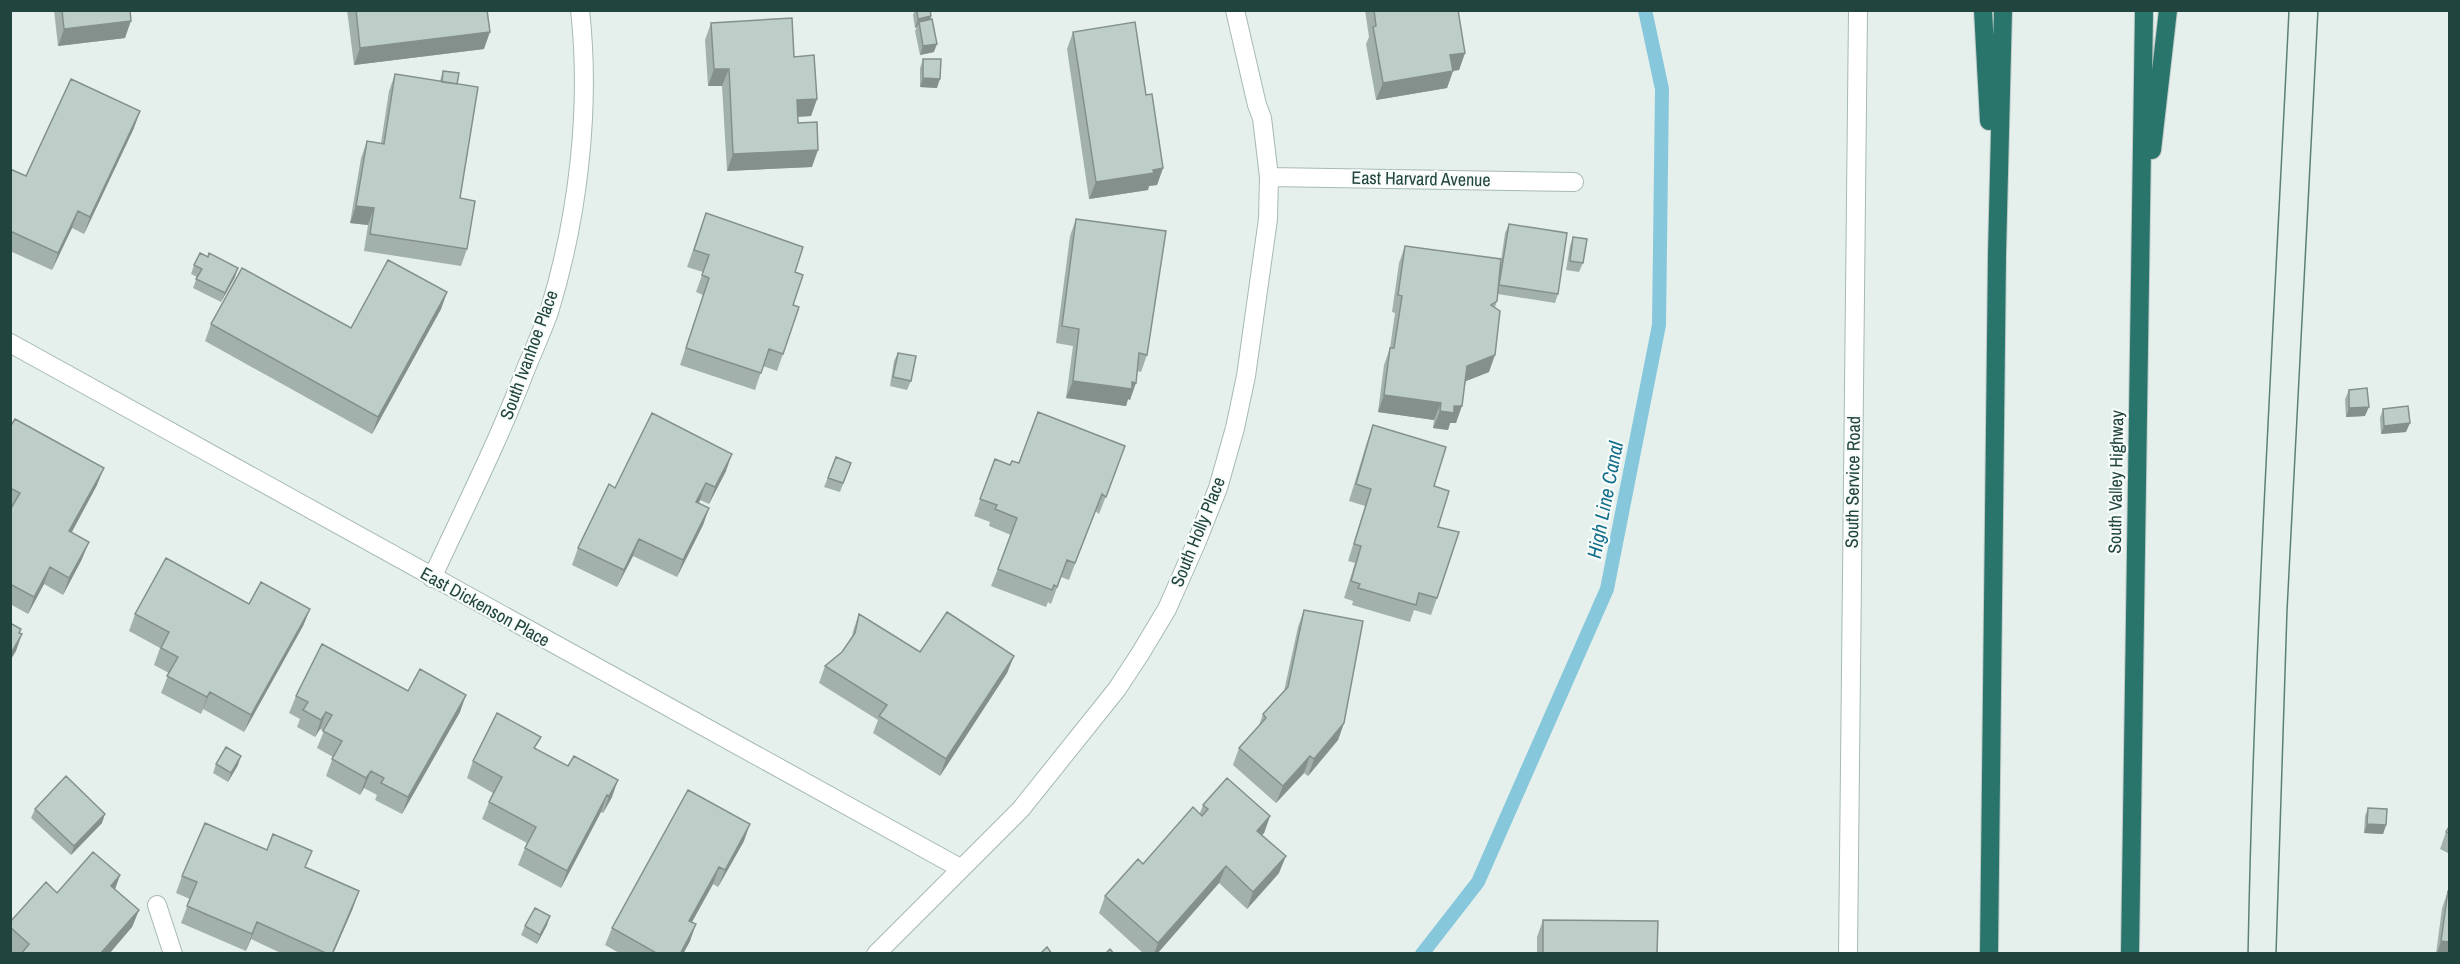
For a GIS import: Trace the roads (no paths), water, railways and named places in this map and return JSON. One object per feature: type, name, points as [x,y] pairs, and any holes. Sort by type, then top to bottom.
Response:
[{"type":"highway","points":[[1983,10],[1997,254]]},
{"type":"highway","points":[[1989,954],[2002,10]]},
{"type":"highway","name":"South Valley Highway","points":[[2130,954],[2144,10]]},
{"type":"highway","points":[[2140,259],[2168,10]]},
{"type":"street","name":"South Ivanhoe Place","points":[[432,578],[500,436],[549,312],[572,217],[583,121],[583,38],[580,10]]},
{"type":"street","name":"South Holly Place","points":[[876,954],[1021,808],[1117,689],[1167,609],[1218,488],[1233,438],[1246,376],[1268,219],[1269,177],[1262,118],[1235,10]]},
{"type":"street","name":"South Service Road","points":[[1848,954],[1858,10]]},
{"type":"street","name":"East Harvard Avenue","points":[[1269,177],[1574,182]]},
{"type":"street","name":"East Dickenson Place","points":[[10,343],[960,868]]},
{"type":"street","points":[[157,905],[173,954]]},
{"type":"waterway","name":"High Line Canal","points":[[1422,954],[1478,882],[1607,589],[1659,325],[1662,89],[1645,10]]},
{"type":"tram line","points":[[2248,954],[2260,600],[2289,10]]},
{"type":"tram line","points":[[2276,954],[2287,611],[2318,10]]}]
